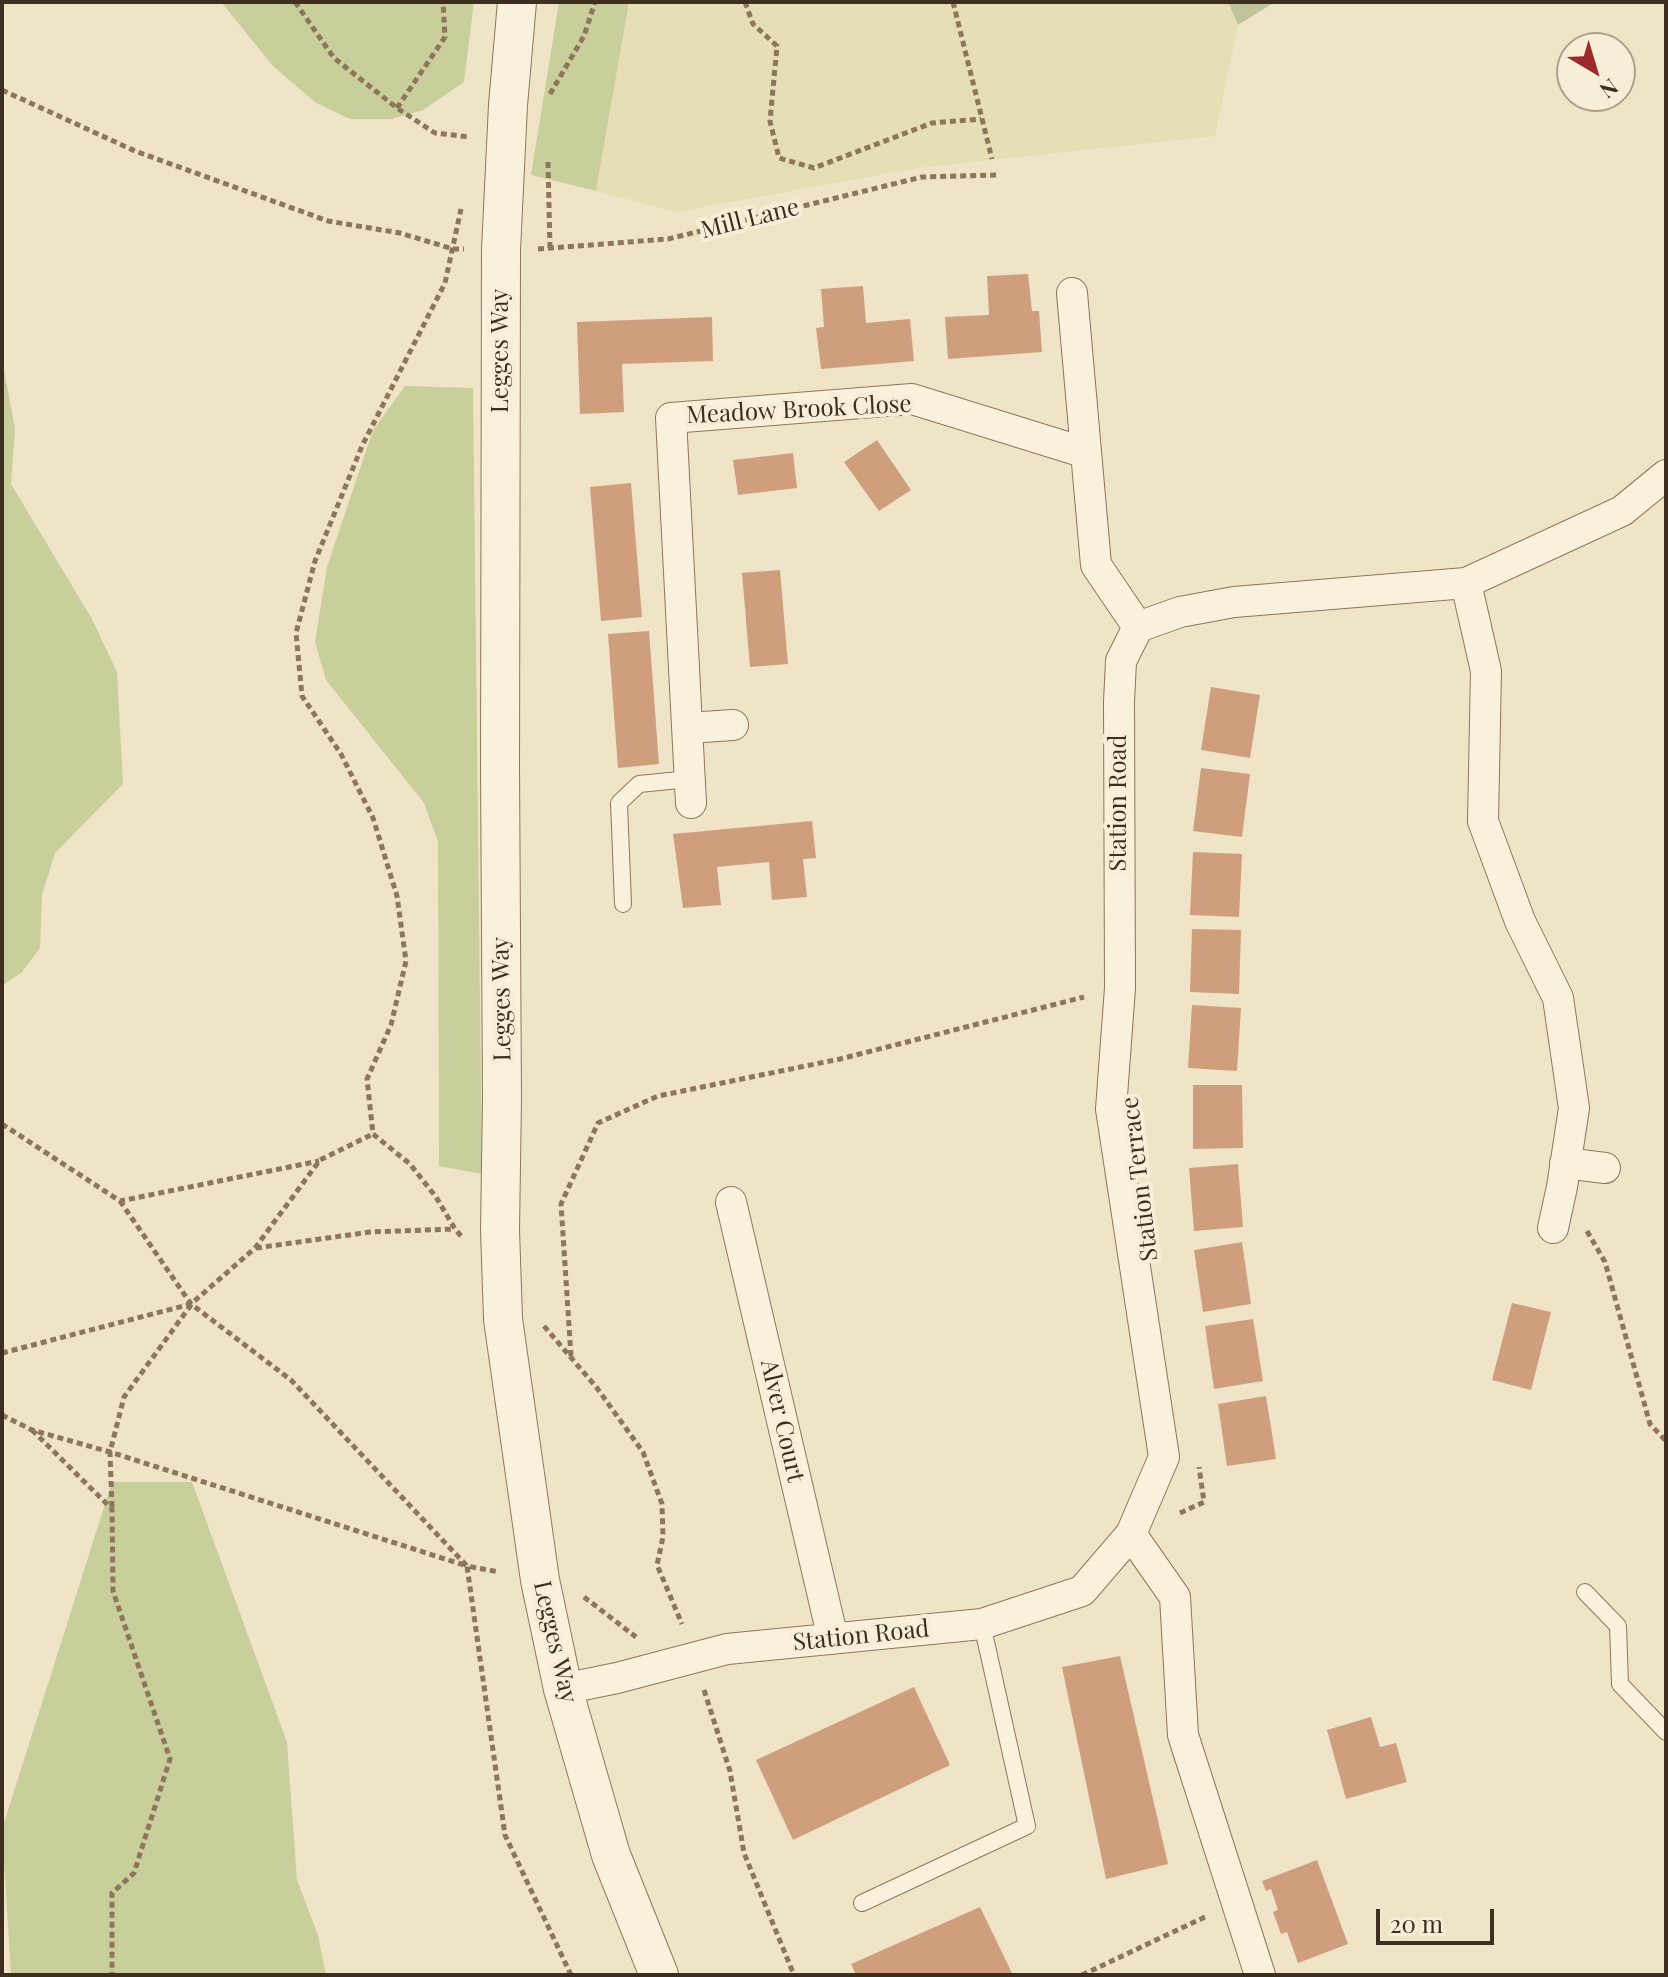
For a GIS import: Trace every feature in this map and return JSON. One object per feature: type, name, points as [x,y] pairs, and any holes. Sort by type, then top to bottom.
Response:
[{"type":"street","name":"Legges Way","points":[[517,2],[501,250],[500,1230],[503,1319],[540,1580],[563,1689],[611,1855],[659,1975]]},
{"type":"street","points":[[1072,293],[1096,565],[1138,627],[1180,612],[1234,602],[1466,583],[1622,511],[1666,475]]},
{"type":"street","name":"Meadow Brook Close","points":[[691,791],[671,418],[912,399],[1086,453]]},
{"type":"street","points":[[1466,583],[1486,671],[1483,821],[1520,921],[1558,998],[1574,1108],[1553,1228]]},
{"type":"street","name":"Station Road","points":[[563,1689],[727,1649],[982,1624],[1082,1591],[1131,1534],[1164,1457],[1111,1109],[1120,988],[1121,661],[1138,627]]},
{"type":"street","points":[[688,728],[733,725]]},
{"type":"street","points":[[1564,1175],[1605,1168]]},
{"type":"street","name":"Alver Court","points":[[731,1202],[833,1639]]},
{"type":"street","points":[[1131,1534],[1175,1597],[1183,1735],[1260,1975]]},
{"type":"lane","points":[[623,904],[619,803],[639,784],[691,791]]},
{"type":"lane","points":[[1585,1592],[1618,1626],[1620,1684],[1666,1732]]},
{"type":"lane","points":[[862,1903],[1027,1826],[982,1624]]},
{"type":"path","points":[[295,2],[334,58],[397,108],[445,37],[443,2]]},
{"type":"path","points":[[745,2],[753,24],[777,46],[770,121],[779,158],[814,168],[932,123],[981,119]]},
{"type":"path","points":[[953,2],[992,159]]},
{"type":"path","name":"Mill Lane","points":[[2,90],[135,151],[328,221],[400,233],[453,249],[550,248],[668,239],[922,177],[997,175]]},
{"type":"path","points":[[548,160],[550,248]]},
{"type":"path","points":[[453,249],[445,283],[362,446],[315,561],[296,633],[302,696],[341,754],[373,818],[397,896],[406,961],[391,1025],[367,1079],[373,1134],[410,1164],[469,1244]]},
{"type":"path","points":[[571,1356],[561,1204],[598,1123],[658,1096],[840,1059],[1120,988]]},
{"type":"path","points":[[2,1124],[120,1201],[191,1304],[291,1380],[467,1566],[505,1835],[571,1975]]},
{"type":"path","points":[[120,1201],[320,1160],[373,1134]]},
{"type":"path","points":[[112,1975],[112,1893],[134,1873],[170,1759],[113,1591],[110,1452],[124,1397],[191,1304],[255,1248],[320,1160]]},
{"type":"path","points":[[1564,1175],[1605,1262],[1650,1424],[1666,1441]]},
{"type":"path","points":[[255,1248],[370,1232],[455,1229]]},
{"type":"path","points":[[2,1353],[191,1304]]},
{"type":"path","points":[[2,1415],[32,1430],[467,1566],[568,1584],[629,1633],[673,1663]]},
{"type":"path","points":[[32,1430],[112,1509]]},
{"type":"path","points":[[1131,1534],[1204,1502],[1197,1457]]},
{"type":"path","points":[[1082,1975],[1237,1902]]},
{"type":"shaded area","points":[[629,2],[1228,2],[1238,25],[1215,136],[918,168],[675,212],[596,191]]},
{"type":"green space","points":[[221,2],[474,2],[464,82],[423,110],[391,119],[350,119],[316,103],[273,66]]},
{"type":"green space","points":[[559,2],[629,2],[596,191],[531,175]]},
{"type":"green space","points":[[1228,2],[1275,2],[1238,25]]},
{"type":"green space","points":[[2,360],[15,428],[11,484],[92,619],[117,672],[123,784],[55,853],[42,895],[40,948],[22,972],[2,986]]},
{"type":"green space","points":[[405,386],[473,388],[482,1174],[439,1166],[438,842],[424,803],[326,680],[315,642],[327,567],[373,430]]},
{"type":"green space","points":[[112,1482],[192,1482],[287,1742],[297,1880],[318,1935],[326,1975],[11,1975],[2,1829]]},
{"type":"building","points":[[1028,274],[1032,311],[1039,311],[1042,352],[948,359],[945,317],[989,315],[987,276]]},
{"type":"building","points":[[863,286],[866,323],[910,319],[914,361],[821,369],[816,328],[824,327],[821,289]]},
{"type":"building","points":[[712,317],[713,361],[622,364],[624,412],[580,414],[577,322]]},
{"type":"building","points":[[877,440],[911,490],[879,511],[844,462]]},
{"type":"building","points":[[793,453],[797,488],[738,495],[733,460]]},
{"type":"building","points":[[631,483],[642,617],[601,621],[590,487]]},
{"type":"building","points":[[780,570],[788,664],[750,667],[742,573]]},
{"type":"building","points":[[649,631],[659,764],[618,768],[608,634]]},
{"type":"building","points":[[1211,687],[1260,695],[1250,758],[1201,750]]},
{"type":"building","points":[[1201,768],[1250,774],[1242,837],[1193,831]]},
{"type":"building","points":[[812,821],[816,858],[803,859],[807,897],[772,900],[769,862],[717,867],[721,905],[683,908],[673,834]]},
{"type":"building","points":[[1193,852],[1242,854],[1239,917],[1190,915]]},
{"type":"building","points":[[1192,929],[1241,930],[1239,994],[1190,992]]},
{"type":"building","points":[[1192,1005],[1241,1008],[1237,1071],[1188,1068]]},
{"type":"building","points":[[1193,1085],[1242,1085],[1243,1148],[1193,1149]]},
{"type":"building","points":[[1238,1164],[1243,1227],[1194,1231],[1189,1168]]},
{"type":"building","points":[[1242,1242],[1251,1304],[1203,1312],[1194,1250]]},
{"type":"building","points":[[1512,1303],[1551,1312],[1531,1390],[1492,1380]]},
{"type":"building","points":[[1253,1319],[1263,1381],[1214,1389],[1205,1326]]},
{"type":"building","points":[[1266,1396],[1276,1459],[1227,1466],[1218,1404]]},
{"type":"building","points":[[1120,1656],[1168,1864],[1106,1879],[1062,1667]]},
{"type":"building","points":[[914,1687],[950,1765],[793,1840],[756,1760]]},
{"type":"building","points":[[1371,1717],[1380,1747],[1396,1743],[1407,1782],[1346,1799],[1327,1730]]},
{"type":"building","points":[[1317,1860],[1348,1944],[1298,1963],[1287,1932],[1281,1934],[1273,1912],[1278,1910],[1271,1889],[1266,1891],[1262,1881]]},
{"type":"building","points":[[980,1907],[1013,1975],[856,1975],[851,1964]]}]
